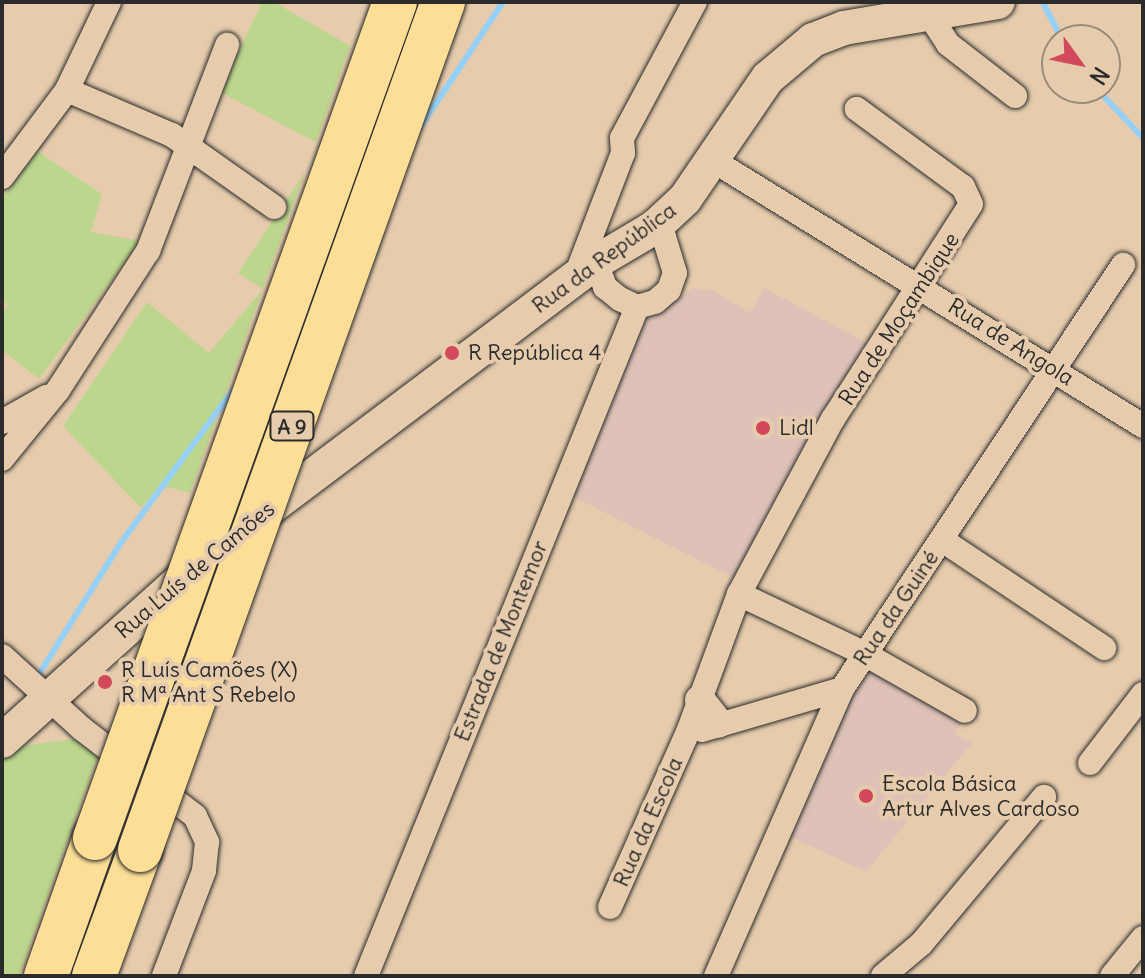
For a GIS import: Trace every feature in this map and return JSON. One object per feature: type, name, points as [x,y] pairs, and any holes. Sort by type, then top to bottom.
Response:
[{"type":"highway","name":"A 9","points":[[46,976],[395,2]]},
{"type":"highway","name":"A 9","points":[[94,976],[443,2]]},
{"type":"main road","name":"Rua da República","points":[[397,410],[586,270],[655,227],[685,199],[714,161],[768,78],[813,40],[880,11],[930,16],[998,2]]},
{"type":"main road","name":"Rua Luís de Camões","points":[[2,741],[145,609],[397,410]]},
{"type":"street","points":[[2,177],[67,90],[109,2]]},
{"type":"street","points":[[655,227],[664,237],[675,273],[669,290],[637,307],[605,287],[586,270],[623,153],[622,138],[695,2]]},
{"type":"street","points":[[930,16],[948,44],[1015,96]]},
{"type":"street","points":[[2,459],[58,390],[148,251],[227,45]]},
{"type":"street","points":[[67,90],[189,147],[274,207]]},
{"type":"street","name":"Rua de Moçambique","points":[[709,711],[739,594],[833,419],[918,284],[967,214],[970,195],[857,109]]},
{"type":"street","name":"Rua de Angola","points":[[714,161],[918,284],[1143,426]]},
{"type":"street","name":"Rua da Guiné","points":[[716,976],[842,689],[1123,265]]},
{"type":"street","name":"Estrada de Montemor","points":[[366,976],[637,307]]},
{"type":"street","points":[[2,422],[58,390]]},
{"type":"street","points":[[942,540],[1104,648]]},
{"type":"street","points":[[739,594],[863,653],[965,711]]},
{"type":"street","points":[[2,656],[48,699],[195,816],[207,842],[204,871],[164,976]]},
{"type":"street","name":"Rua da Escola","points":[[610,907],[685,737],[709,711],[795,703],[842,689]]},
{"type":"street","points":[[1090,763],[1143,694]]},
{"type":"street","points":[[795,703],[814,748]]},
{"type":"street","points":[[883,976],[921,944],[1044,797]]},
{"type":"street","points":[[1112,976],[1143,938]]},
{"type":"shaded area","points":[[694,288],[715,291],[750,313],[764,288],[867,343],[736,579],[572,496],[646,320]]},
{"type":"shaded area","name":"Escola Básica Artur Alves Cardoso","points":[[874,665],[964,719],[955,734],[972,743],[866,872],[785,834],[865,670]]},
{"type":"green space","points":[[262,2],[274,2],[350,46],[316,142],[220,92]]},
{"type":"green space","points":[[37,151],[102,194],[91,232],[140,241],[39,379],[2,350],[2,314],[8,304],[2,301],[2,198]]},
{"type":"green space","points":[[305,172],[263,288],[238,273]]},
{"type":"green space","points":[[262,290],[190,493],[160,485],[141,508],[63,426],[147,302],[209,353]]},
{"type":"green space","points":[[73,739],[99,752],[19,976],[2,976],[2,759],[15,747]]},
{"type":"waterway","points":[[419,129],[503,2]]},
{"type":"waterway","points":[[1044,5],[1054,24]]},
{"type":"waterway","points":[[1111,104],[1143,138]]},
{"type":"waterway","points":[[41,671],[120,544],[234,389]]},
{"type":"place","name":"R República 4","points":[[452,353]]},
{"type":"place","name":"Lidl","points":[[763,428]]},
{"type":"place","name":"R Luís Camões (X) R Mª Ant S Rebelo","points":[[105,682]]},
{"type":"place","name":"Escola Básica Artur Alves Cardoso","points":[[866,796]]}]
